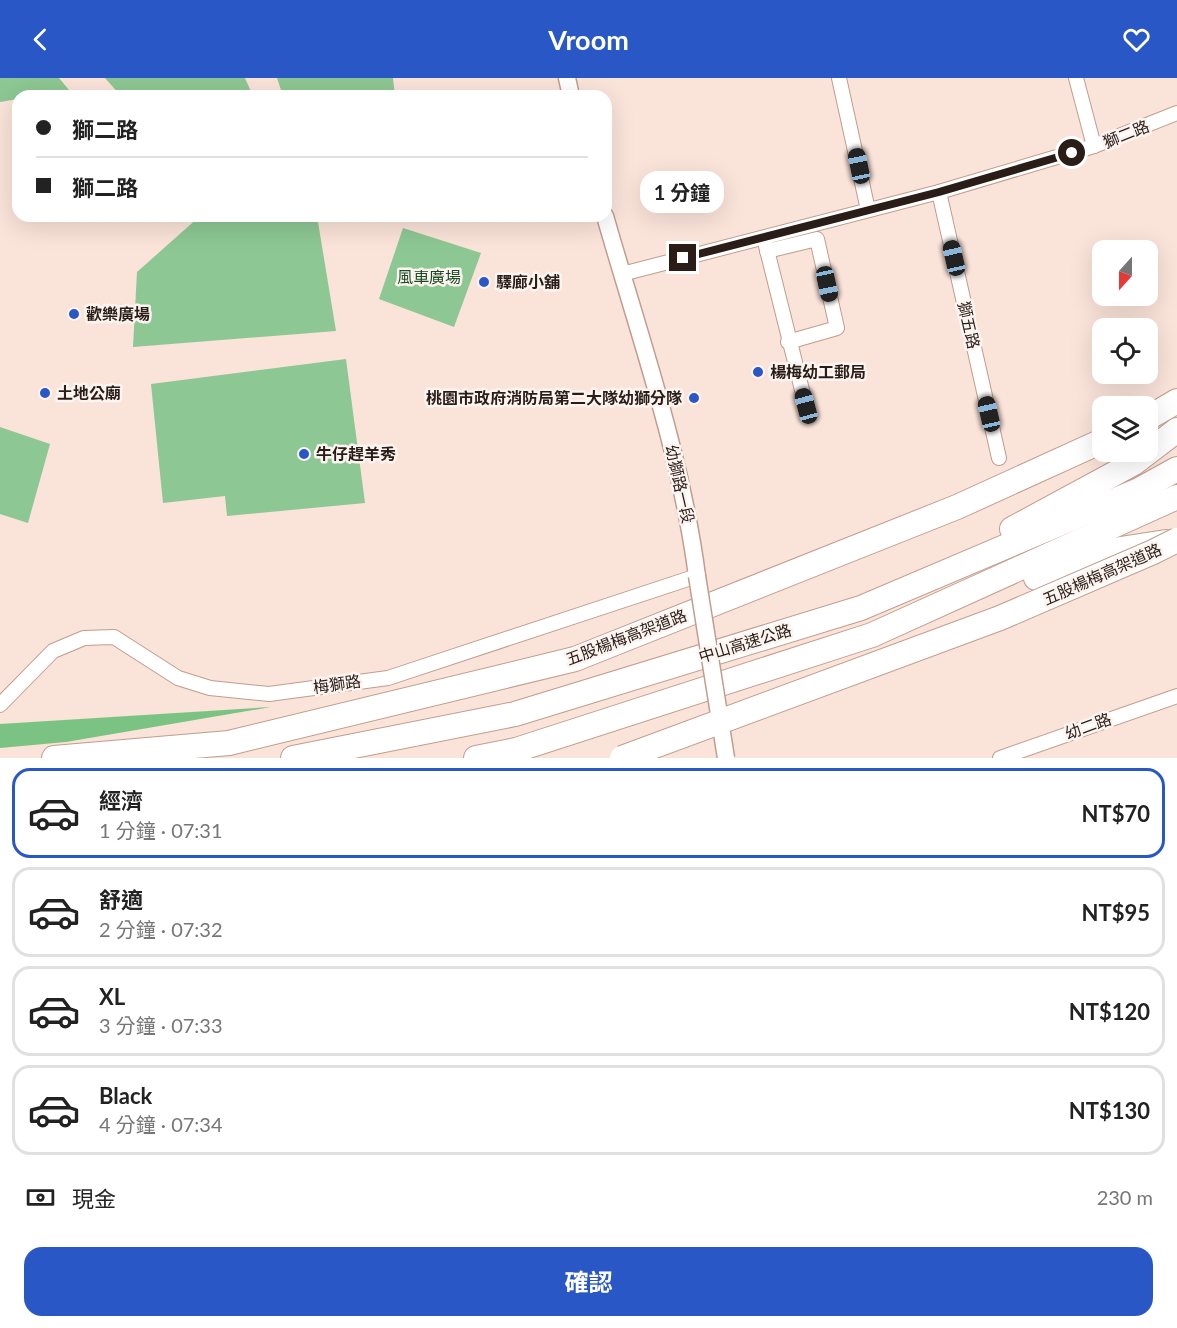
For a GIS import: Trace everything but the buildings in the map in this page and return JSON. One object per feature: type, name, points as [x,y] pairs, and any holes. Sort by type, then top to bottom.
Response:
[{"type":"highway","points":[[1158,412],[1177,401]]},
{"type":"highway","points":[[891,594],[1134,463],[1177,430]]},
{"type":"highway","name":"五股楊梅高架道路","points":[[54,758],[229,743],[575,659],[957,507],[1092,446]]},
{"type":"highway","name":"中山高速公路","points":[[293,758],[515,714],[861,608],[1139,490],[1177,469]]},
{"type":"highway","name":"中山高速公路","points":[[476,758],[516,750],[872,635],[1177,497]]},
{"type":"highway","points":[[872,635],[1114,550],[1177,540]]},
{"type":"highway","name":"五股楊梅高架道路","points":[[622,758],[1000,618],[1177,540]]},
{"type":"street","points":[[839,78],[868,210]]},
{"type":"street","points":[[1076,78],[1094,146]]},
{"type":"street","name":"獅二路","points":[[622,274],[939,192],[1094,146],[1177,113]]},
{"type":"street","name":"獅五路","points":[[939,192],[999,458]]},
{"type":"street","name":"幼獅路一段","points":[[607,222],[671,442],[691,530],[726,758]]},
{"type":"street","points":[[764,237],[788,342],[806,406]]},
{"type":"street","points":[[767,251],[817,239],[837,328],[788,342]]},
{"type":"street","name":"梅獅路","points":[[0,705],[53,651],[84,638],[114,637],[178,678],[210,688],[269,694],[388,678],[697,576]]},
{"type":"street","name":"幼二路","points":[[1000,758],[1177,696]]},
{"type":"green space","points":[[0,78],[59,78],[69,90],[12,90],[12,100],[0,102]]},
{"type":"green space","points":[[105,78],[245,78],[250,90],[116,90]]},
{"type":"green space","points":[[277,78],[393,78],[394,90],[281,90]]},
{"type":"green space","points":[[193,222],[318,222],[336,331],[133,347],[137,272]]},
{"type":"green space","name":"風車廣場","points":[[403,228],[481,253],[454,327],[379,299]]},
{"type":"green space","points":[[346,359],[365,503],[227,516],[225,496],[163,503],[151,384]]},
{"type":"green space","points":[[0,427],[50,444],[28,523],[0,514]]},
{"type":"green space","points":[[271,707],[66,742],[0,748],[0,724]]},
{"type":"place","name":"驛廊小舖","points":[[484,282]]},
{"type":"place","name":"歡樂廣場","points":[[74,314]]},
{"type":"place","name":"楊梅幼工郵局","points":[[758,372]]},
{"type":"place","name":"土地公廟","points":[[45,393]]},
{"type":"place","name":"桃園市政府消防局第二大隊幼獅分隊","points":[[694,398]]},
{"type":"place","name":"牛仔趕羊秀","points":[[304,454]]},
{"type":"route","points":[[683,258],[939,192],[1072,153]]}]
